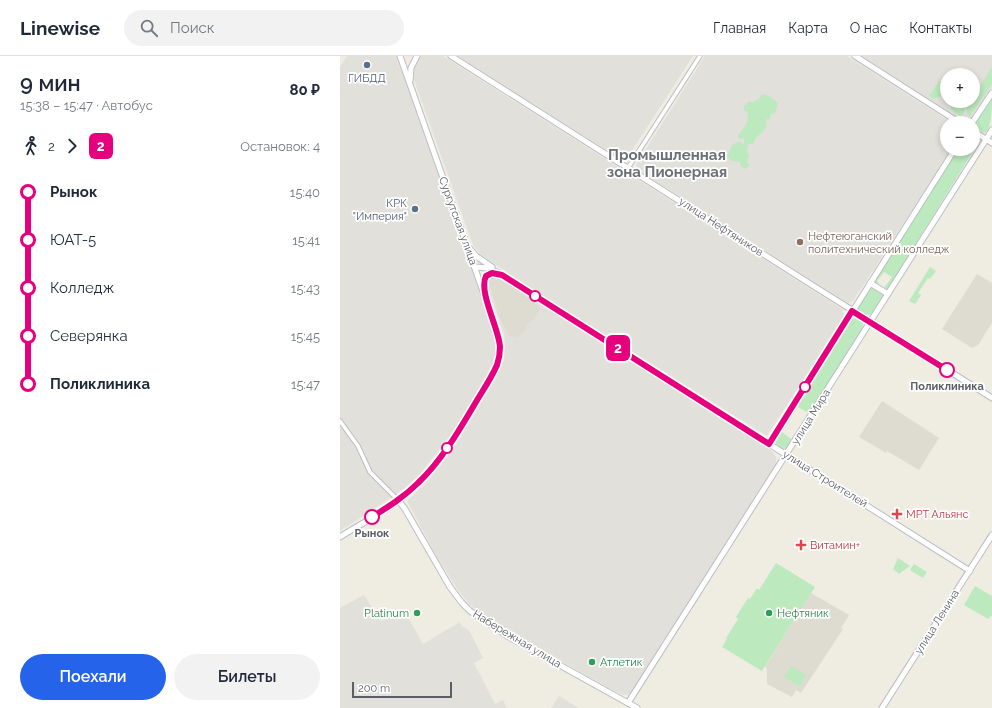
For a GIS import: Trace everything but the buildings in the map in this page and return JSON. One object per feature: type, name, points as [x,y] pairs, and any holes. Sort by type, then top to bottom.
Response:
[{"type":"main road","name":"Сургутская улица","points":[[340,537],[398,500],[422,479],[440,458],[457,433],[496,366],[500,356],[499,340],[484,293],[400,56]]},
{"type":"main road","points":[[410,84],[411,68],[417,56]]},
{"type":"main road","name":"улица Нефтяников","points":[[451,56],[852,311],[992,398]]},
{"type":"main road","points":[[855,56],[949,116]]},
{"type":"main road","points":[[977,116],[992,93]]},
{"type":"main road","name":"улица Мира","points":[[628,703],[992,130]]},
{"type":"main road","points":[[980,136],[992,143]]},
{"type":"main road","name":"улица Мира","points":[[769,444],[951,156]]},
{"type":"main road","points":[[466,244],[476,256],[502,275]]},
{"type":"main road","name":"улица Строителей","points":[[475,267],[488,268],[502,275],[970,571]]},
{"type":"main road","points":[[484,293],[486,276],[492,273],[502,275]]},
{"type":"main road","points":[[870,283],[888,294]]},
{"type":"main road","name":"Набережная улица","points":[[398,500],[405,509],[450,587],[458,599],[469,610],[480,619],[509,637],[636,708]]},
{"type":"main road","name":"улица Ленина","points":[[882,708],[992,535]]},
{"type":"street","points":[[628,168],[700,56]]},
{"type":"street","points":[[340,421],[358,446],[370,472],[398,500]]},
{"type":"shaded area","points":[[347,56],[396,56],[468,257],[493,330],[496,345],[495,358],[487,374],[452,433],[420,474],[406,487],[340,531],[340,67]]},
{"type":"shaded area","points":[[421,56],[443,56],[842,309],[844,316],[767,436],[540,294],[480,254],[473,245],[413,77],[415,66]]},
{"type":"shaded area","points":[[458,56],[693,56],[626,160],[622,160]]},
{"type":"shaded area","points":[[705,56],[847,56],[941,116],[940,156],[947,156],[853,301],[849,303],[639,171],[636,167],[637,163]]},
{"type":"shaded area","points":[[862,56],[992,56],[992,87],[980,105],[980,68],[940,68],[940,106]]},
{"type":"shaded area","points":[[943,108],[978,108],[973,116],[955,116]]},
{"type":"shaded area","points":[[977,274],[992,283],[992,323],[978,345],[972,348],[942,329]]},
{"type":"shaded area","points":[[493,277],[499,277],[771,450],[776,457],[776,465],[630,694],[623,695],[609,688],[504,629],[483,616],[469,604],[458,590],[436,555],[407,501],[427,482],[460,438],[496,378],[504,360],[504,335],[489,291],[490,279]]},
{"type":"shaded area","points":[[493,277],[498,278],[521,292],[541,308],[522,334],[516,338],[509,336],[501,320],[489,284],[490,279]]},
{"type":"shaded area","points":[[882,401],[939,438],[919,470],[887,451],[886,453],[859,437]]},
{"type":"shaded area","points":[[811,593],[849,615],[841,628],[843,629],[801,693],[796,690],[792,697],[767,684],[767,669],[765,667]]},
{"type":"shaded area","points":[[364,595],[381,621],[403,609],[423,644],[460,622],[462,626],[469,630],[483,658],[474,663],[495,704],[503,700],[507,708],[340,708],[340,608]]},
{"type":"shaded area","points":[[559,696],[579,708],[551,708]]},
{"type":"green space","points":[[992,67],[992,84],[980,101],[980,86]]},
{"type":"green space","points":[[940,81],[940,96],[933,99],[929,96]]},
{"type":"green space","points":[[762,94],[770,97],[778,103],[775,113],[771,114],[770,119],[767,122],[768,118],[766,120],[766,128],[756,138],[753,144],[748,144],[747,152],[749,155],[747,162],[750,165],[744,169],[740,165],[740,162],[732,161],[727,156],[733,144],[739,142],[744,144],[744,138],[740,139],[738,136],[748,118],[747,111],[744,111],[744,107],[749,101],[751,103],[759,99]]},
{"type":"green space","points":[[992,97],[992,112],[989,128],[984,133],[980,130],[980,116]]},
{"type":"green space","points":[[951,108],[965,108],[961,116],[951,110]]},
{"type":"green space","points":[[967,108],[976,108],[970,116],[967,114]]},
{"type":"green space","points":[[954,156],[970,156],[887,290],[886,291],[884,288],[892,277],[884,272],[877,281],[879,282],[877,285],[874,284],[874,281]]},
{"type":"green space","points":[[930,267],[936,271],[930,279],[928,278],[918,293],[921,295],[915,304],[909,301]]},
{"type":"green space","points":[[870,287],[884,295],[873,312],[869,315],[861,314],[857,309]]},
{"type":"green space","points":[[854,318],[863,324],[862,330],[810,412],[808,413],[798,407],[782,432],[792,440],[788,447],[783,449],[775,443],[776,437],[849,321]]},
{"type":"green space","points":[[898,558],[910,566],[899,574],[893,569]]},
{"type":"green space","name":"Нефтяник","points":[[776,563],[815,587],[762,671],[722,647],[738,619],[736,617],[748,598],[750,599],[757,588],[759,590]]},
{"type":"green space","points":[[914,564],[927,572],[923,578],[910,570]]},
{"type":"green space","points":[[975,586],[992,596],[992,615],[988,619],[964,605]]},
{"type":"green space","points":[[791,666],[806,675],[800,686],[784,677]]},
{"type":"bus line","name":"2","points":[[372,517],[403,497],[425,476],[454,438],[492,375],[500,356],[500,346],[497,330],[484,293],[484,279],[488,274],[496,273],[502,275],[769,444],[852,311],[947,370]]},
{"type":"place","name":"ГИБДД","points":[[367,65]]},
{"type":"place","name":"КРК \"Империя\"","points":[[415,209]]},
{"type":"place","name":"Нефтеюганский политехнический колледж","points":[[800,242]]},
{"type":"place","name":"Поликлиника","points":[[947,370]]},
{"type":"place","name":"МРТ Альянс","points":[[897,514]]},
{"type":"place","name":"Рынок","points":[[372,517]]},
{"type":"place","name":"Витамин+","points":[[801,545]]},
{"type":"place","name":"Platinum","points":[[417,613]]},
{"type":"place","name":"Нефтяник","points":[[769,613]]},
{"type":"place","name":"Атлетик","points":[[592,662]]},
{"type":"district","name":"Промышленная зона Пионерная","points":[[667,164]]}]
